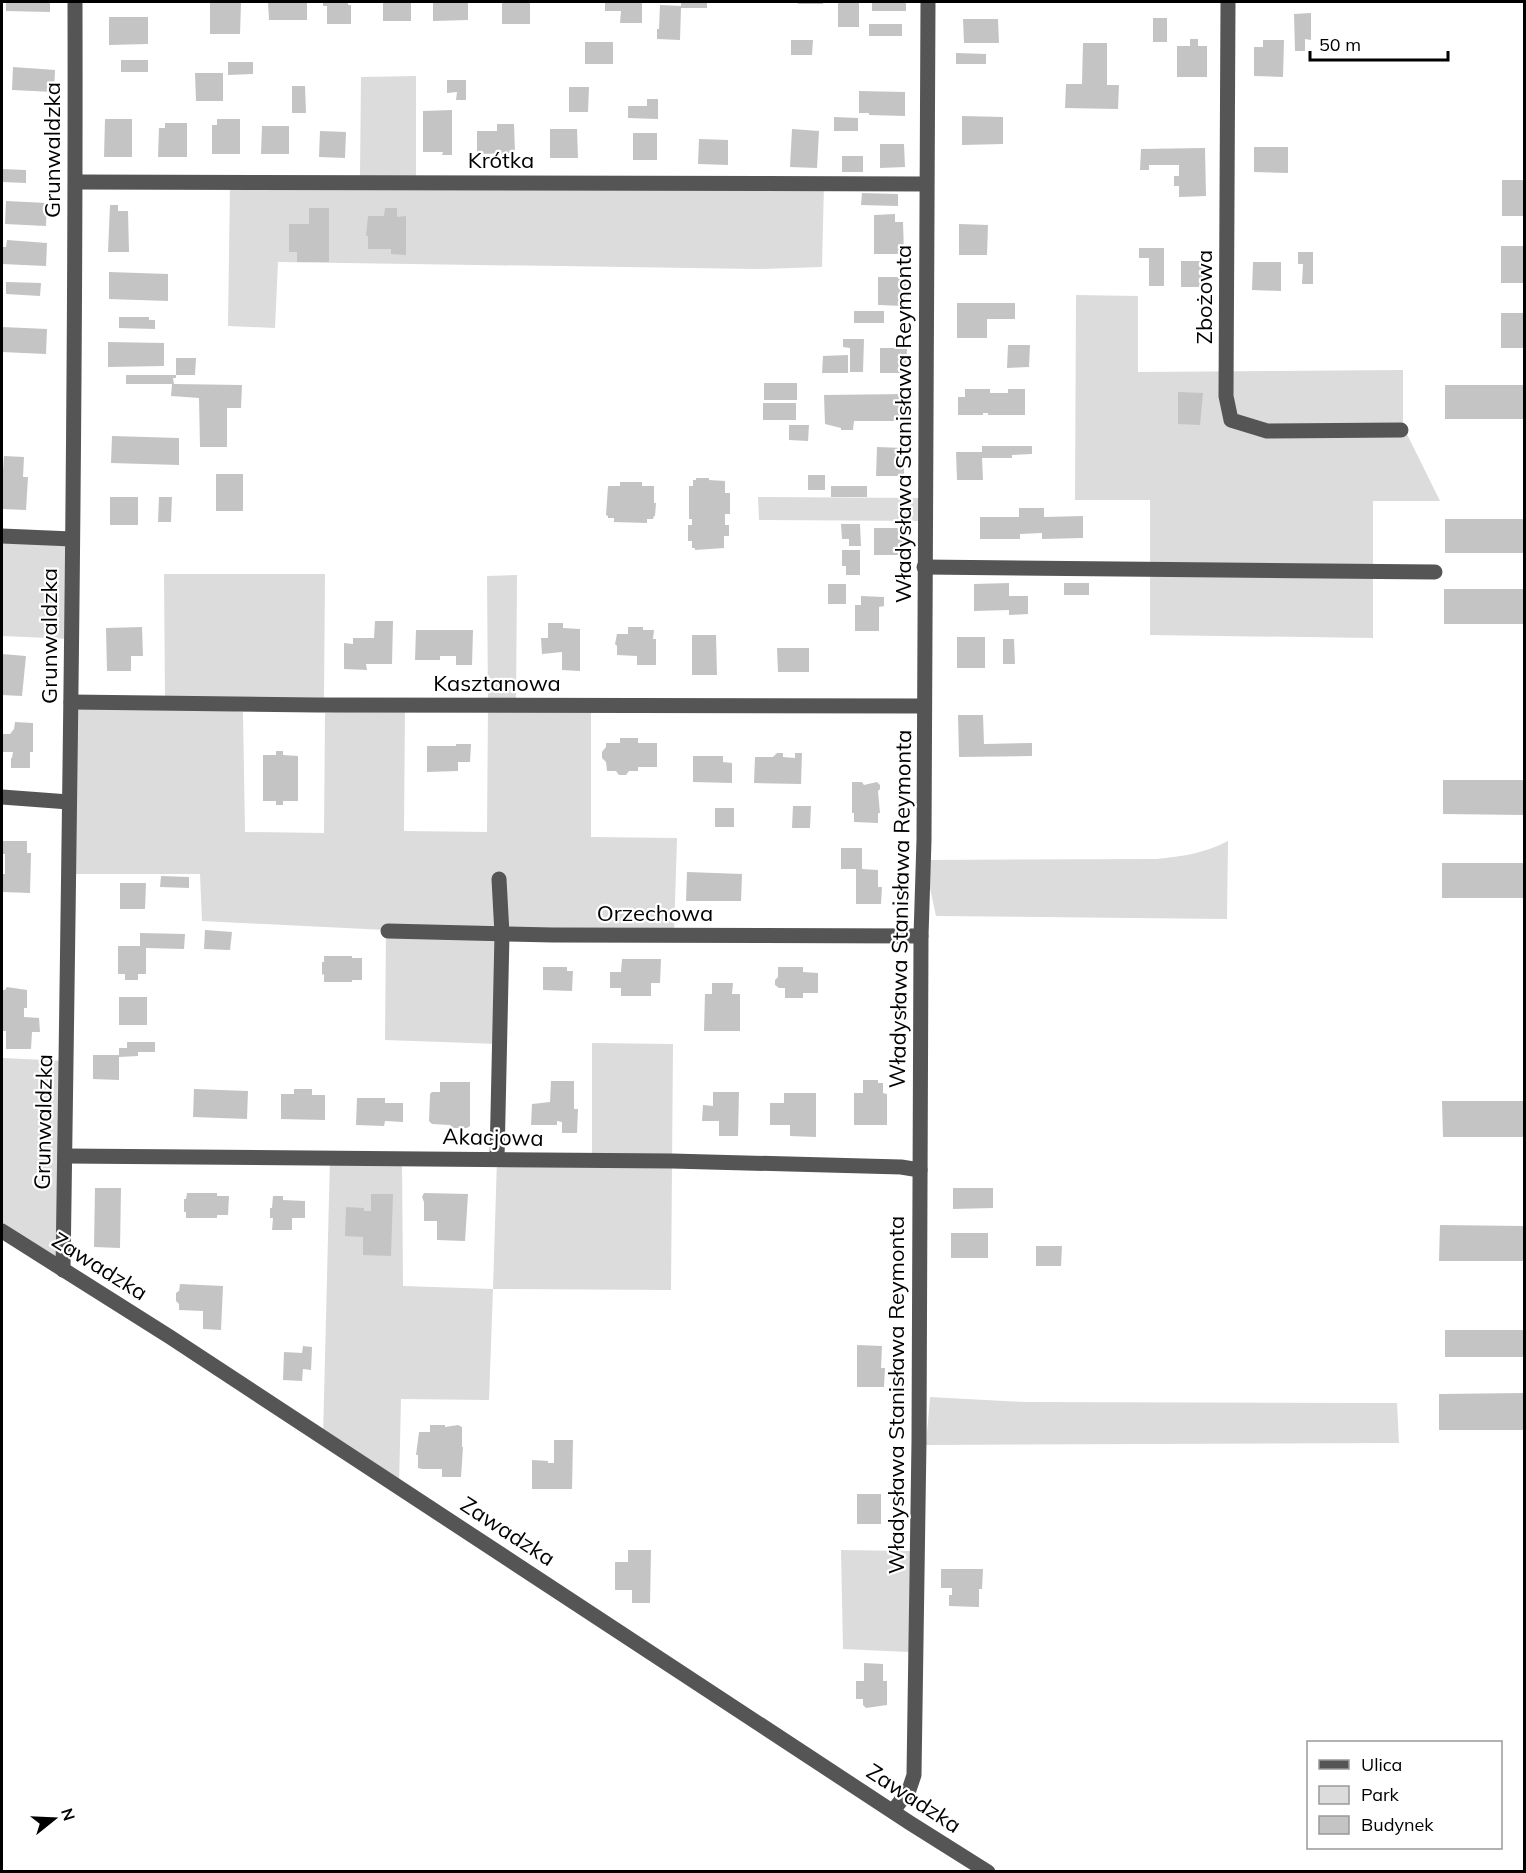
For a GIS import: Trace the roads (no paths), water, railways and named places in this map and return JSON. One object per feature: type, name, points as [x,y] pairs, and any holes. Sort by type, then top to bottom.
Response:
[{"type":"street","name":"Grunwaldzka","points":[[63,1270],[71,702],[75,2]]},
{"type":"street","name":"Władysława Stanisława Reymonta","points":[[893,1811],[909,1790],[914,1775],[919,1441],[921,936],[924,860],[928,2]]},
{"type":"street","name":"Zbożowa","points":[[1228,2],[1226,396],[1231,420],[1267,431],[1401,430]]},
{"type":"street","name":"Krótka","points":[[75,182],[926,184]]},
{"type":"street","points":[[2,536],[72,539]]},
{"type":"street","points":[[924,567],[1435,572]]},
{"type":"street","name":"Kasztanowa","points":[[71,702],[317,705],[924,706]]},
{"type":"street","points":[[2,797],[69,802]]},
{"type":"street","points":[[496,1159],[502,934],[499,879]]},
{"type":"street","name":"Orzechowa","points":[[388,931],[502,934],[921,936]]},
{"type":"street","name":"Akacjowa","points":[[65,1156],[672,1161],[901,1167],[920,1170]]},
{"type":"street","name":"Zawadzka","points":[[2,1231],[170,1337],[988,1872]]}]
